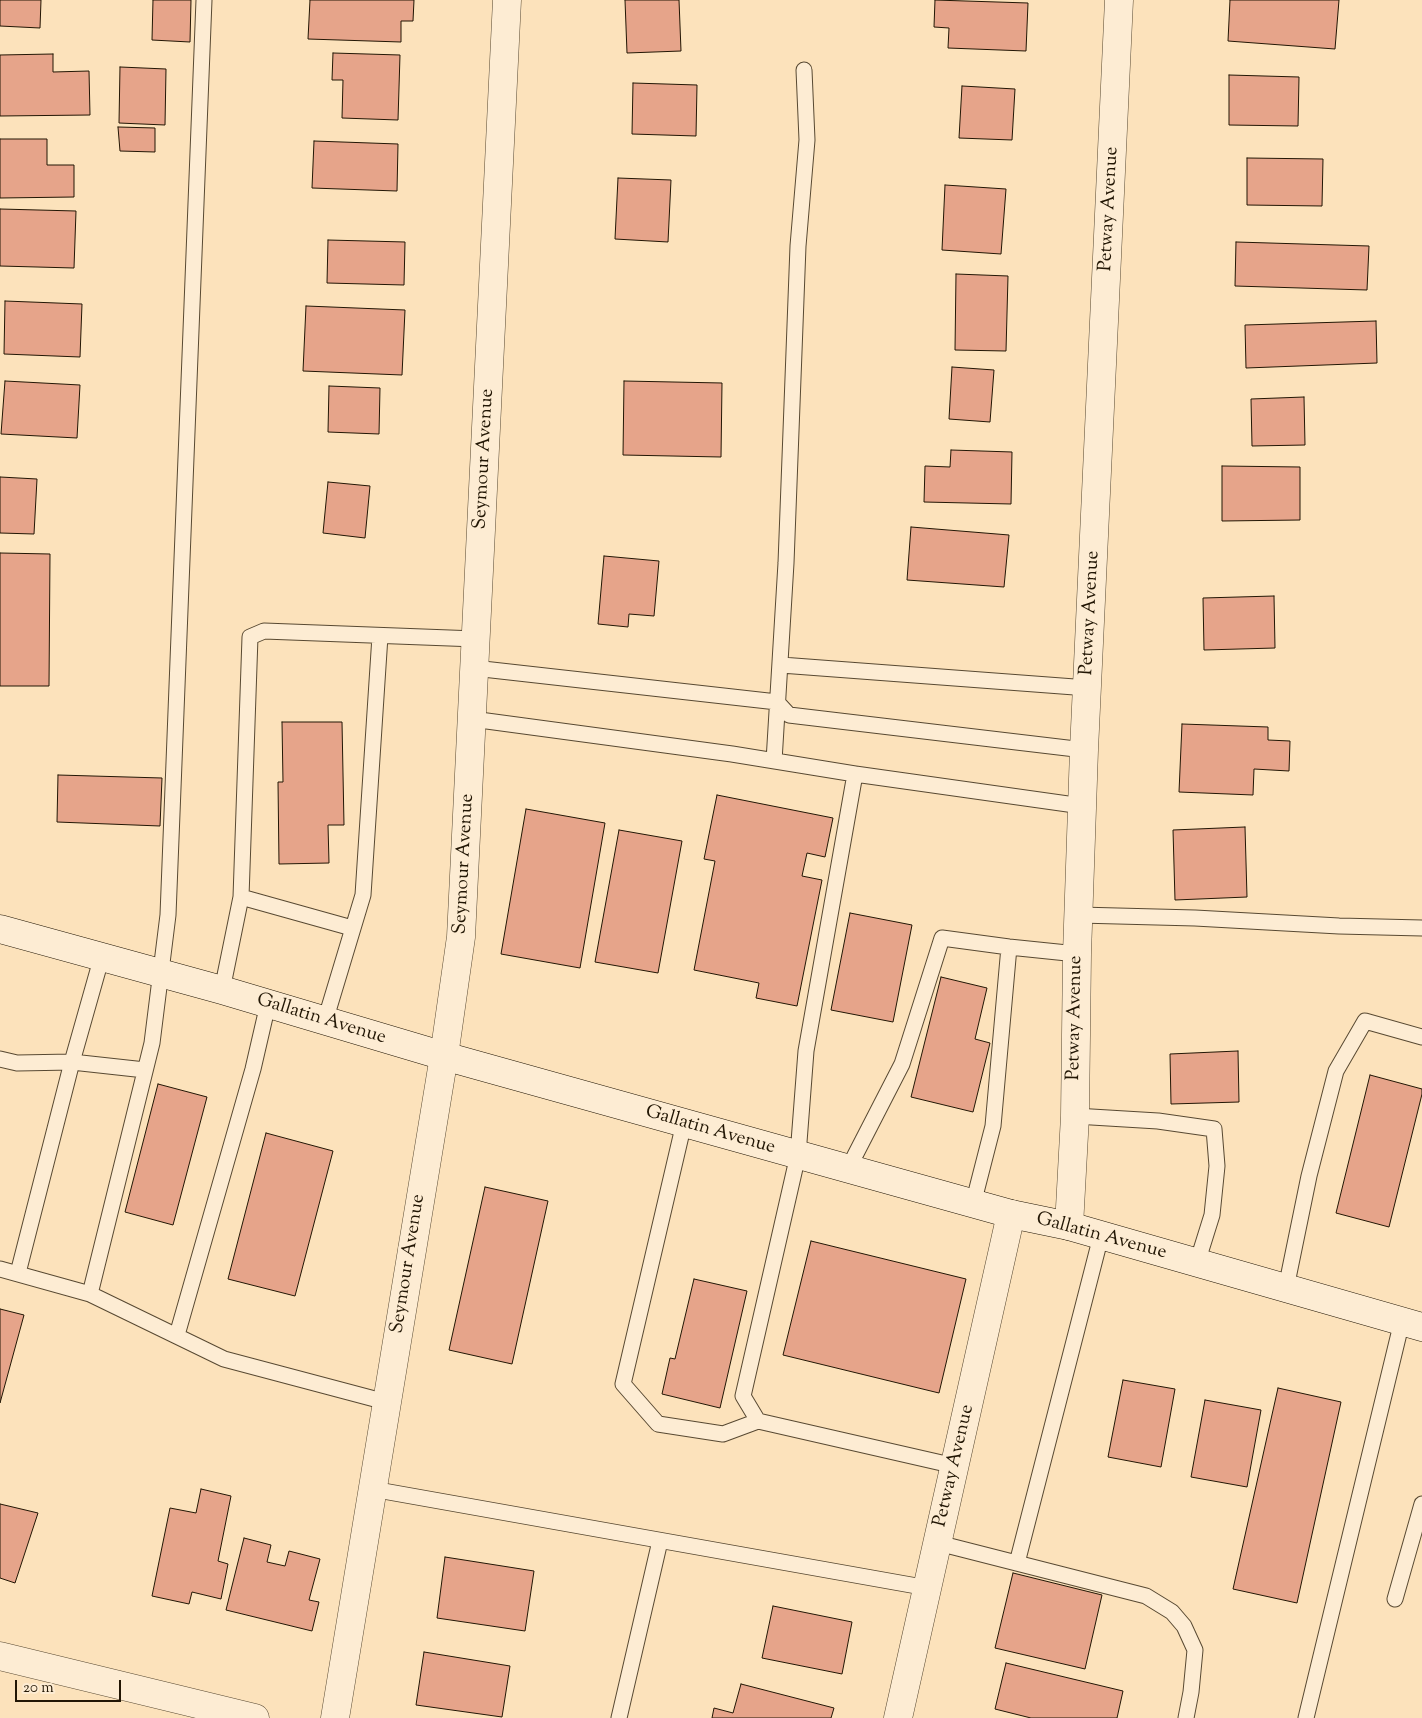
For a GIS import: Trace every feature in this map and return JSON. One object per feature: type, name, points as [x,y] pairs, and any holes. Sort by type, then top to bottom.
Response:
[{"type":"street","name":"Seymour Avenue","points":[[335,1718],[462,936],[507,0]]},
{"type":"street","name":"Petway Avenue","points":[[1069,1226],[1075,1116],[1077,954],[1084,750],[1119,0]]},
{"type":"street","name":"Gallatin Avenue","points":[[0,929],[102,956],[444,1056],[973,1204],[1069,1226],[1412,1324]]},
{"type":"street","name":"Petway Avenue","points":[[898,1718],[1012,1214]]},
{"type":"street","points":[[0,1656],[255,1718]]},
{"type":"lane","points":[[90,1294],[152,1043],[168,915],[204,0]]},
{"type":"lane","points":[[774,761],[786,563],[798,246],[807,140],[804,70]]},
{"type":"lane","points":[[222,990],[241,896],[250,637],[264,632],[476,639]]},
{"type":"lane","points":[[325,1021],[363,895],[380,636]]},
{"type":"lane","points":[[780,665],[1088,688]]},
{"type":"lane","points":[[474,668],[777,702],[789,715],[1084,750]]},
{"type":"lane","points":[[472,720],[722,752],[855,774],[1082,806]]},
{"type":"lane","points":[[758,1422],[742,1396],[798,1155],[806,1051],[855,774]]},
{"type":"lane","points":[[241,896],[352,928]]},
{"type":"lane","points":[[1079,914],[1422,928]]},
{"type":"lane","points":[[848,1169],[902,1064],[942,938],[1077,954]]},
{"type":"lane","points":[[973,1204],[993,1126],[1009,947]]},
{"type":"lane","points":[[18,1273],[72,1062],[102,956]]},
{"type":"lane","points":[[177,1335],[253,1069],[268,1004]]},
{"type":"lane","points":[[1286,1288],[1309,1176],[1336,1071],[1364,1021],[1422,1037]]},
{"type":"lane","points":[[0,1059],[17,1063],[72,1062],[145,1070]]},
{"type":"lane","points":[[1075,1116],[1158,1121],[1214,1129],[1217,1166],[1212,1215],[1197,1263]]},
{"type":"lane","points":[[684,1123],[623,1384],[658,1424],[723,1434],[758,1422],[955,1466]]},
{"type":"lane","points":[[1017,1563],[1102,1236]]},
{"type":"lane","points":[[0,1268],[90,1294],[224,1359],[386,1402]]},
{"type":"lane","points":[[1306,1718],[1412,1324]]},
{"type":"lane","points":[[372,1489],[928,1588]]},
{"type":"lane","points":[[1396,1599],[1422,1504]]},
{"type":"lane","points":[[619,1718],[660,1541]]},
{"type":"lane","points":[[938,1543],[1146,1596],[1172,1612],[1184,1626],[1195,1650],[1191,1692],[1186,1718]]},
{"type":"building","points":[[0,0],[41,0],[40,28],[0,26]]},
{"type":"building","points":[[153,0],[191,0],[190,42],[152,40]]},
{"type":"building","points":[[310,0],[414,0],[413,21],[401,21],[401,42],[308,39]]},
{"type":"building","points":[[625,0],[679,0],[681,51],[627,53]]},
{"type":"building","points":[[935,0],[1028,3],[1026,51],[948,48],[949,28],[934,27]]},
{"type":"building","points":[[1230,0],[1339,0],[1335,49],[1228,41]]},
{"type":"building","points":[[333,53],[400,55],[398,120],[342,118],[343,80],[332,80]]},
{"type":"building","points":[[53,54],[53,72],[89,71],[90,115],[0,116],[0,55]]},
{"type":"building","points":[[120,67],[166,69],[165,125],[119,123]]},
{"type":"building","points":[[1229,75],[1299,77],[1298,126],[1229,125]]},
{"type":"building","points":[[633,83],[697,85],[696,136],[632,134]]},
{"type":"building","points":[[962,86],[1015,89],[1012,140],[959,138]]},
{"type":"building","points":[[118,127],[155,128],[155,152],[120,151]]},
{"type":"building","points":[[0,139],[47,139],[47,165],[74,165],[74,197],[0,198]]},
{"type":"building","points":[[314,141],[398,144],[397,191],[312,188]]},
{"type":"building","points":[[1247,158],[1323,159],[1322,206],[1247,205]]},
{"type":"building","points":[[618,178],[671,180],[668,242],[615,239]]},
{"type":"building","points":[[945,185],[1006,189],[1001,254],[942,250]]},
{"type":"building","points":[[0,209],[76,211],[74,268],[0,266]]},
{"type":"building","points":[[328,240],[405,242],[404,285],[327,283]]},
{"type":"building","points":[[1236,242],[1369,246],[1367,290],[1235,286]]},
{"type":"building","points":[[956,274],[1008,276],[1006,351],[955,350]]},
{"type":"building","points":[[5,301],[82,304],[80,357],[4,354]]},
{"type":"building","points":[[306,306],[405,310],[402,375],[303,371]]},
{"type":"building","points":[[1376,321],[1377,363],[1246,368],[1245,325]]},
{"type":"building","points":[[952,367],[994,370],[990,422],[949,419]]},
{"type":"building","points":[[5,381],[80,385],[77,438],[1,434]]},
{"type":"building","points":[[624,381],[722,383],[721,457],[623,455]]},
{"type":"building","points":[[329,386],[380,388],[379,434],[328,432]]},
{"type":"building","points":[[1304,397],[1305,445],[1252,446],[1251,399]]},
{"type":"building","points":[[951,450],[1012,452],[1011,504],[924,502],[925,466],[950,467]]},
{"type":"building","points":[[1222,466],[1300,467],[1300,520],[1222,521]]},
{"type":"building","points":[[0,477],[37,479],[34,534],[0,533]]},
{"type":"building","points":[[328,482],[370,486],[365,538],[323,533]]},
{"type":"building","points":[[911,527],[1009,535],[1004,587],[907,580]]},
{"type":"building","points":[[0,553],[50,554],[49,686],[0,686]]},
{"type":"building","points":[[604,556],[659,561],[654,616],[629,614],[628,627],[598,624]]},
{"type":"building","points":[[1274,596],[1275,648],[1204,650],[1203,598]]},
{"type":"building","points":[[282,722],[342,722],[344,825],[328,825],[329,863],[279,864],[278,782],[283,782]]},
{"type":"building","points":[[1182,724],[1268,727],[1268,740],[1290,741],[1289,771],[1254,769],[1253,795],[1179,792]]},
{"type":"building","points":[[58,775],[162,778],[160,826],[57,822]]},
{"type":"building","points":[[717,795],[833,818],[825,857],[807,853],[802,876],[822,880],[797,1006],[756,998],[759,983],[694,970],[715,861],[704,859]]},
{"type":"building","points":[[526,809],[605,823],[580,968],[501,954]]},
{"type":"building","points":[[1245,827],[1247,897],[1175,900],[1173,830]]},
{"type":"building","points":[[619,830],[682,841],[658,973],[595,962]]},
{"type":"building","points":[[850,913],[912,925],[893,1022],[831,1010]]},
{"type":"building","points":[[941,977],[987,988],[975,1039],[990,1043],[973,1112],[911,1097]]},
{"type":"building","points":[[1238,1051],[1239,1102],[1171,1104],[1170,1054]]},
{"type":"building","points":[[1370,1075],[1422,1089],[1389,1227],[1336,1213]]},
{"type":"building","points":[[158,1084],[207,1097],[173,1225],[125,1212]]},
{"type":"building","points":[[266,1133],[333,1151],[295,1296],[228,1279]]},
{"type":"building","points":[[485,1187],[548,1201],[512,1364],[449,1350]]},
{"type":"building","points":[[811,1241],[966,1279],[939,1393],[783,1355]]},
{"type":"building","points":[[694,1279],[747,1291],[720,1408],[662,1394],[670,1358],[675,1359]]},
{"type":"building","points":[[0,1309],[24,1315],[0,1403]]},
{"type":"building","points":[[1123,1380],[1175,1389],[1161,1467],[1108,1457]]},
{"type":"building","points":[[1278,1388],[1341,1402],[1297,1603],[1233,1589]]},
{"type":"building","points":[[1205,1400],[1261,1410],[1247,1487],[1191,1477]]},
{"type":"building","points":[[201,1489],[231,1496],[218,1561],[228,1564],[221,1599],[192,1592],[189,1604],[152,1596],[170,1508],[196,1513]]},
{"type":"building","points":[[0,1504],[38,1513],[15,1583],[0,1578]]},
{"type":"building","points":[[244,1538],[271,1545],[267,1562],[285,1566],[289,1551],[320,1559],[309,1600],[319,1602],[312,1631],[226,1610]]},
{"type":"building","points":[[445,1557],[534,1571],[525,1631],[437,1618]]},
{"type":"building","points":[[1013,1573],[1102,1595],[1085,1669],[995,1648]]},
{"type":"building","points":[[773,1606],[852,1622],[842,1674],[762,1658]]},
{"type":"building","points":[[424,1652],[510,1666],[502,1717],[416,1705]]},
{"type":"building","points":[[1006,1663],[1123,1691],[1117,1718],[1031,1718],[995,1709]]},
{"type":"building","points":[[741,1684],[834,1708],[831,1718],[712,1718],[714,1708],[733,1713]]}]
